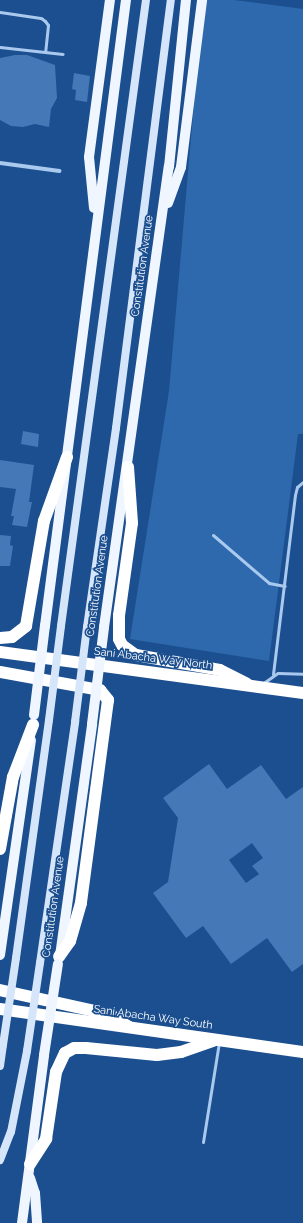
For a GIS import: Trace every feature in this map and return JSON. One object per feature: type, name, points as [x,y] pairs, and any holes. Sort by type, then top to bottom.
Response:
[{"type":"highway","points":[[0,638],[12,637],[26,626],[41,535],[50,501],[67,458]]},
{"type":"highway","points":[[128,467],[132,500],[130,541],[119,615],[118,632],[122,645],[142,656],[220,670],[247,684]]},
{"type":"highway","name":"Sani Abacha Way North","points":[[0,652],[303,692]]},
{"type":"highway","points":[[0,672],[100,690],[108,700],[81,903],[70,941],[59,961]]},
{"type":"highway","points":[[0,849],[13,777],[34,720]]},
{"type":"highway","points":[[0,990],[100,1012],[112,1016],[130,1028]]},
{"type":"highway","name":"Sani Abacha Way South","points":[[0,1009],[303,1052]]},
{"type":"highway","points":[[30,1170],[46,1139],[56,1072],[65,1053],[74,1048],[86,1048],[157,1055],[181,1052],[218,1040]]},
{"type":"main road","points":[[96,228],[89,157],[110,0]]},
{"type":"main road","points":[[0,955],[34,720],[104,160],[126,0]]},
{"type":"main road","points":[[0,1066],[115,240],[123,162],[146,0]]},
{"type":"main road","name":"Constitution Avenue","points":[[0,1160],[11,1132],[27,1051],[40,963],[99,547],[151,164],[171,0]]},
{"type":"main road","name":"Constitution Avenue","points":[[22,1223],[44,1055],[59,961],[115,546],[128,467],[169,167],[186,0]]},
{"type":"main road","points":[[162,218],[180,167],[202,0]]},
{"type":"main road","points":[[30,1170],[35,1193],[37,1223]]},
{"type":"street","points":[[0,162],[59,171]]},
{"type":"lane","points":[[0,12],[40,18],[45,21],[48,25],[45,52]]},
{"type":"lane","points":[[0,47],[63,54]]},
{"type":"lane","points":[[260,686],[273,674],[295,495],[297,487],[303,482]]},
{"type":"lane","points":[[213,535],[269,583],[285,586]]},
{"type":"lane","points":[[273,674],[303,674]]},
{"type":"lane","points":[[203,1142],[218,1040]]},
{"type":"shaded area","points":[[203,0],[234,0],[303,9],[303,434],[298,434],[269,661],[130,639],[169,391]]},
{"type":"building","points":[[15,55],[27,55],[55,65],[57,98],[51,109],[49,127],[35,124],[23,127],[11,126],[0,120],[0,58]]},
{"type":"building","points":[[74,73],[90,76],[87,102],[75,100],[76,90],[72,89]]},
{"type":"building","points":[[23,431],[39,434],[38,447],[21,444]]},
{"type":"building","points":[[0,460],[34,465],[29,502],[32,502],[27,527],[12,525],[14,516],[11,516],[16,489],[0,487]]},
{"type":"building","points":[[0,535],[11,536],[10,545],[13,546],[10,566],[0,566]]},
{"type":"building","points":[[209,764],[227,789],[261,765],[286,799],[303,787],[303,964],[292,972],[267,938],[231,964],[203,926],[186,938],[153,893],[168,882],[178,818],[163,798]],"holes":[[[252,843],[263,858],[252,866],[259,874],[246,883],[229,860]]]}]
